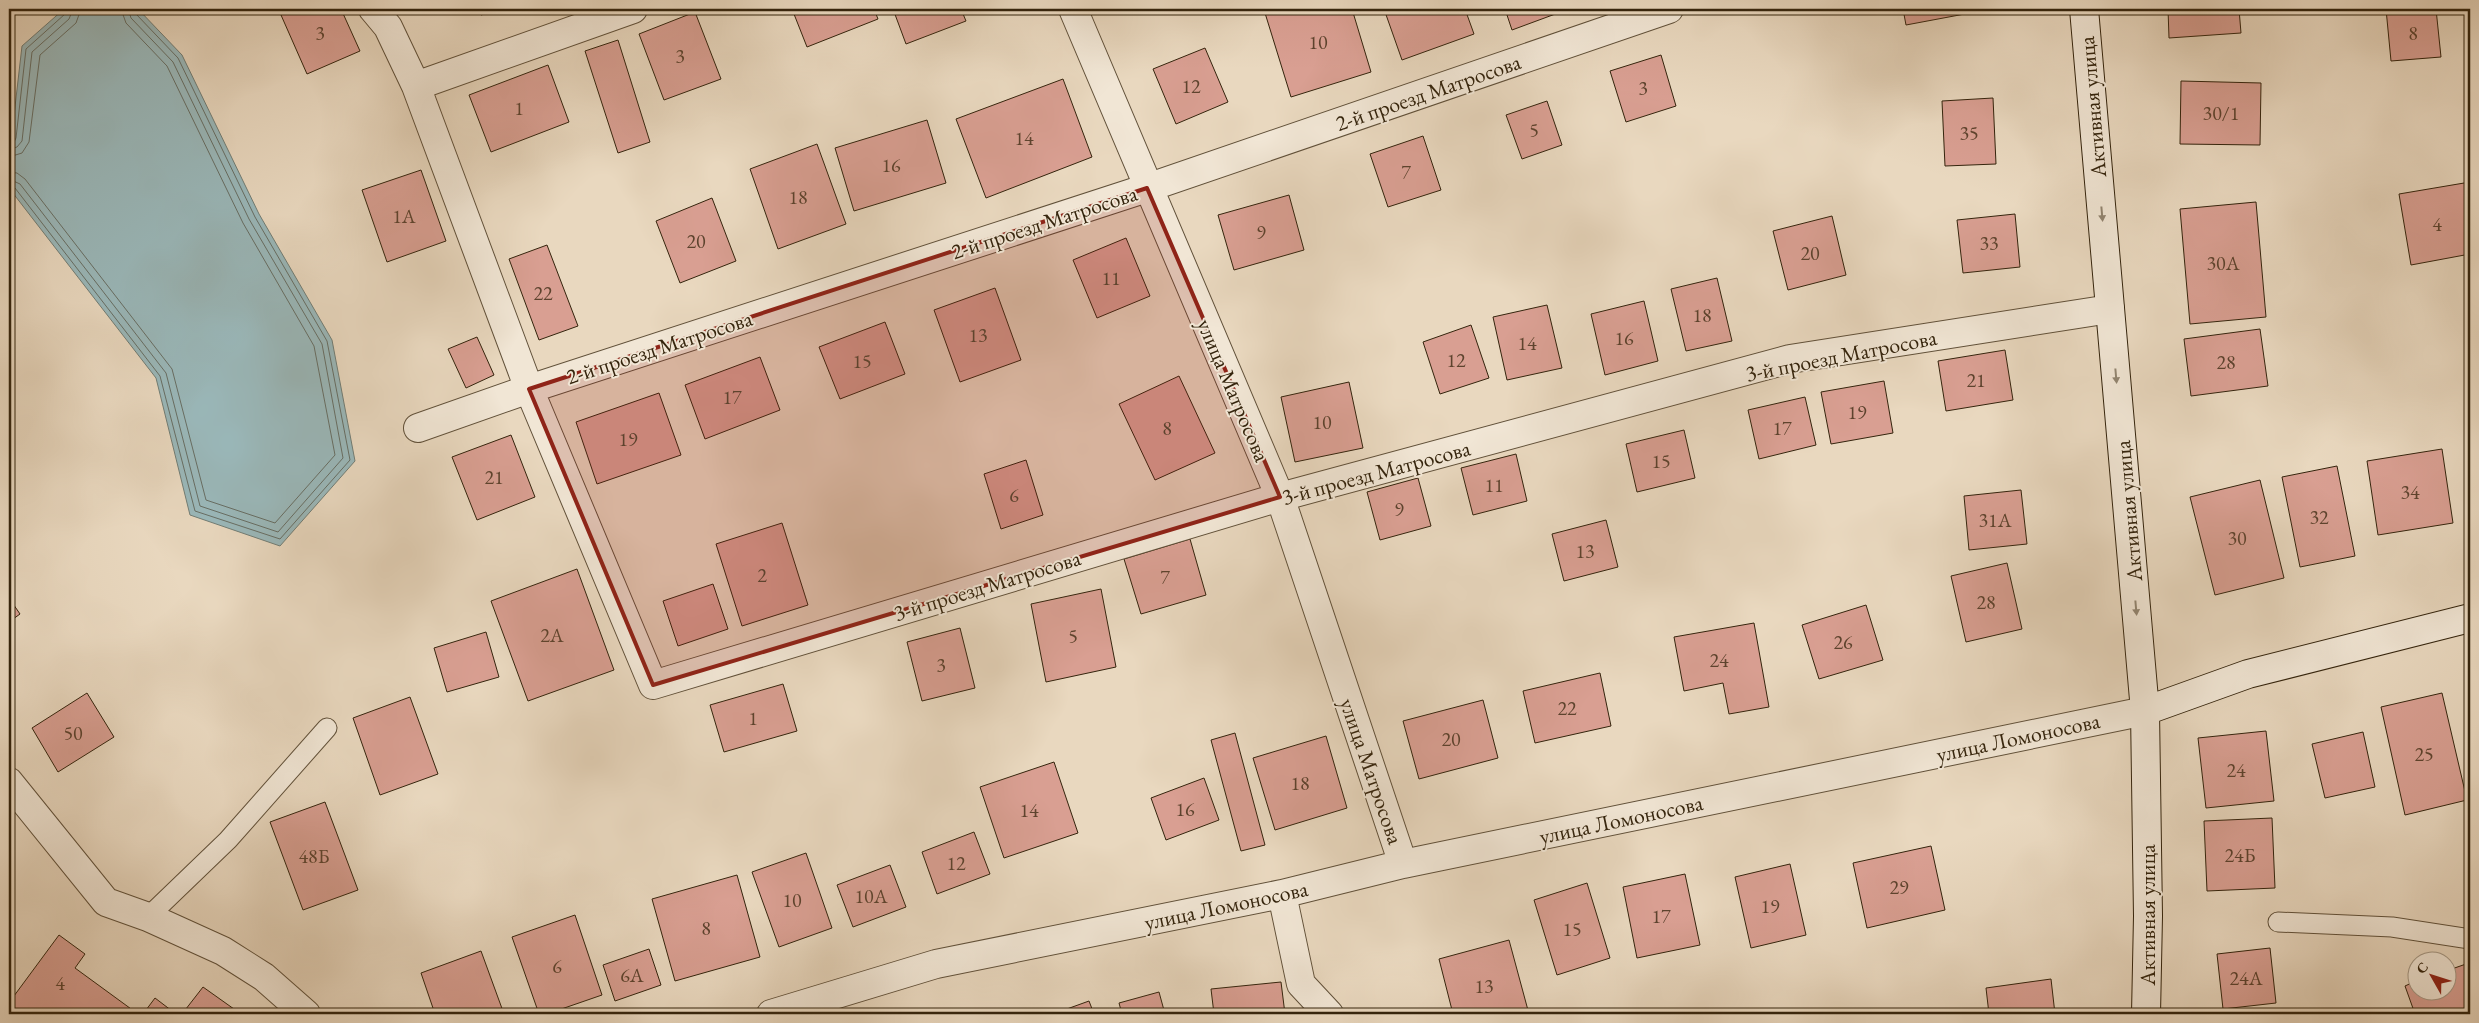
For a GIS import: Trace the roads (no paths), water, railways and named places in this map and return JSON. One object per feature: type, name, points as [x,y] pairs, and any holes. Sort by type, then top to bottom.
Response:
[{"type":"street","points":[[372,9],[388,27],[416,86],[529,389]]},
{"type":"street","points":[[416,86],[633,9]]},
{"type":"street","name":"улица Матросова","points":[[1073,9],[1147,188],[1280,498],[1403,864]]},
{"type":"street","name":"2-й проезд Матросова","points":[[418,428],[529,389],[1147,188],[1669,9]]},
{"type":"street","name":"Активная улица","points":[[2084,9],[2145,711],[2148,916],[2146,1014]]},
{"type":"street","name":"3-й проезд Матросова","points":[[529,389],[653,685],[1280,498],[1790,359],[2110,309]]},
{"type":"street","name":"улица Ломоносова","points":[[770,1014],[936,964],[1282,894],[1403,864],[2145,711],[2248,674],[2470,618]]},
{"type":"street","points":[[9,782],[106,902],[148,917],[223,952],[264,977],[306,1014]]},
{"type":"street","points":[[1282,894],[1302,984],[1329,1014]]},
{"type":"lane","points":[[148,917],[228,840],[327,728]]},
{"type":"lane","points":[[2278,922],[2392,927],[2470,939]]},
{"type":"water","points":[[64,9],[138,9],[182,55],[259,214],[332,340],[355,461],[280,546],[190,515],[156,378],[9,188],[9,159],[22,46]]}]
